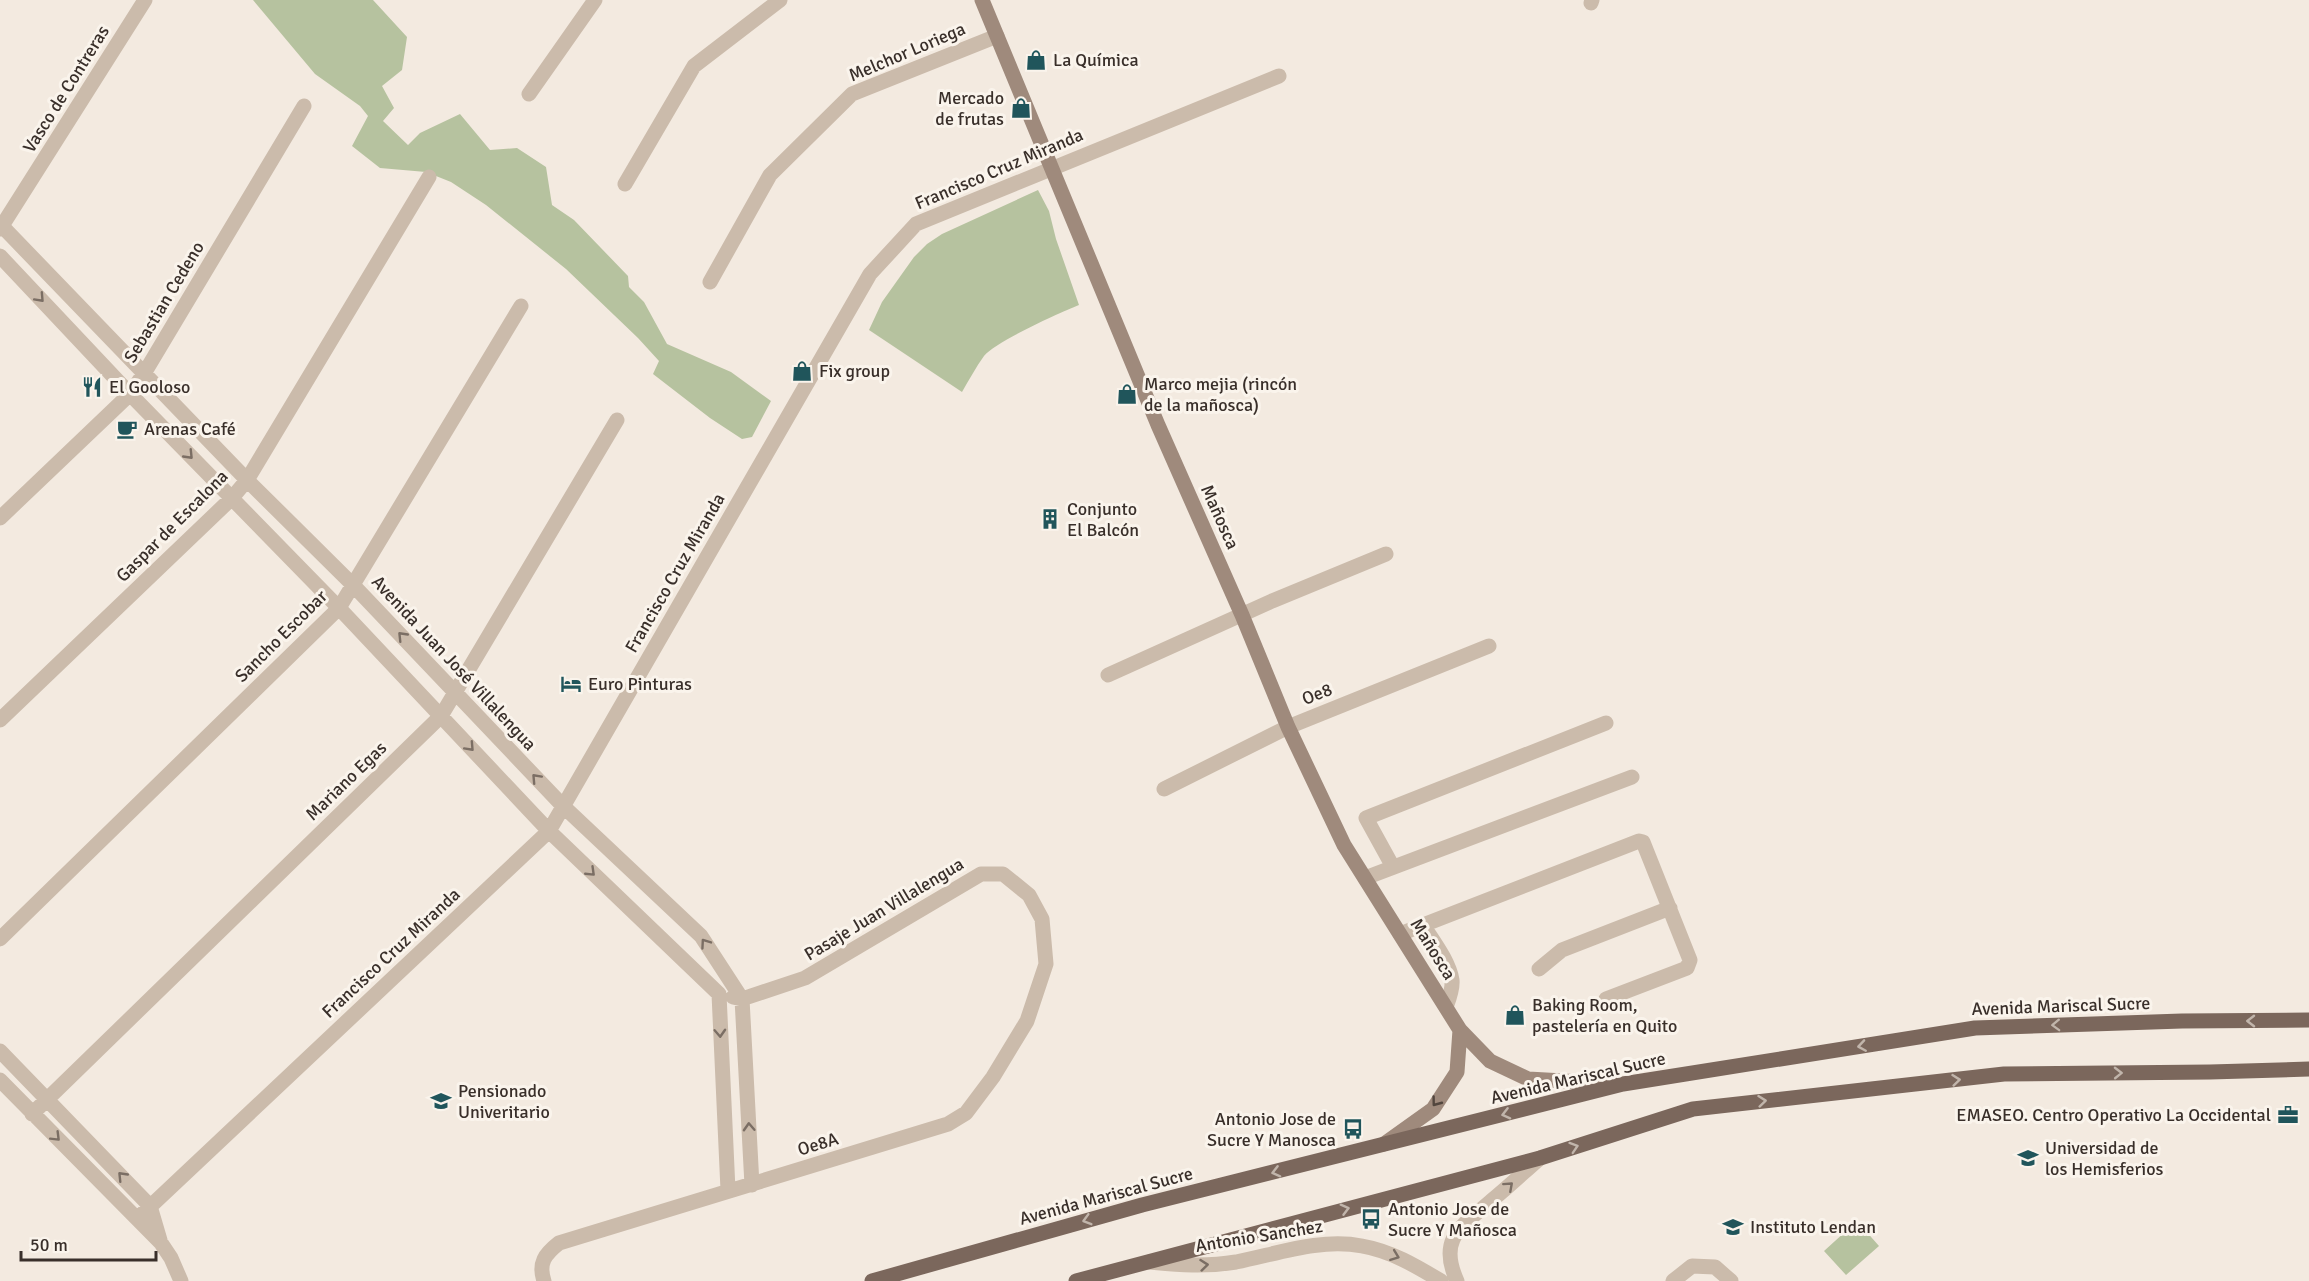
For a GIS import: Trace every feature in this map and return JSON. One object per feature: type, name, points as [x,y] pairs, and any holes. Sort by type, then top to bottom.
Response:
[{"type":"main road","name":"Avenida Mariscal Sucre","points":[[872,1281],[1142,1205],[1623,1084],[1975,1028],[2309,1020]]},
{"type":"main road","points":[[1076,1281],[1540,1158],[1694,1108],[2004,1074],[2309,1069]]},
{"type":"street","name":"Vasco de Contreras","points":[[1,227],[145,0]]},
{"type":"street","points":[[529,94],[595,0]]},
{"type":"street","points":[[625,184],[694,66],[780,0]]},
{"type":"street","name":"Mañosca","points":[[982,0],[1158,425],[1242,615],[1288,727],[1344,845],[1460,1030],[1490,1061],[1528,1079],[1623,1084]]},
{"type":"street","name":"Melchor Loriega","points":[[710,282],[770,175],[852,94],[997,36]]},
{"type":"street","name":"Francisco Cruz Miranda","points":[[138,1218],[549,831],[870,274],[916,224],[1279,76]]},
{"type":"street","name":"Sebastian Cedeno","points":[[0,518],[130,394],[304,106]]},
{"type":"street","name":"Gaspar de Escalona","points":[[0,720],[232,498],[247,480],[429,177]]},
{"type":"street","name":"Avenida Juan José Villalengua","points":[[1,227],[145,372],[247,480],[353,585],[563,806],[700,936],[742,999]]},
{"type":"street","points":[[0,256],[130,394],[339,608],[549,831],[719,994],[742,999],[752,1185]]},
{"type":"street","name":"Sancho Escobar","points":[[0,939],[339,608],[521,306]]},
{"type":"street","name":"Mariano Egas","points":[[32,1114],[441,716],[617,420]]},
{"type":"street","points":[[1108,675],[1386,554]]},
{"type":"street","name":"Oe8","points":[[1164,789],[1288,727],[1489,646]]},
{"type":"street","points":[[1393,867],[1366,818],[1606,723]]},
{"type":"street","points":[[1365,878],[1632,777]]},
{"type":"street","points":[[1400,934],[1639,841],[1646,845],[1690,965],[1606,999]]},
{"type":"street","name":"Pasaje Juan Villalengua","points":[[742,999],[805,978],[981,874],[1003,874],[1029,895],[1042,920],[1046,964]]},
{"type":"street","points":[[1539,969],[1562,950],[1670,908]]},
{"type":"street","points":[[1423,925],[1452,979],[1446,1007]]},
{"type":"street","name":"Oe8A","points":[[544,1281],[540,1271],[545,1254],[559,1243],[948,1124],[966,1113],[993,1077],[1027,1021],[1046,964]]},
{"type":"street","points":[[719,994],[728,1190]]},
{"type":"street","points":[[1382,1145],[1432,1109],[1439,1100],[1457,1072],[1460,1030]]},
{"type":"street","points":[[0,1051],[150,1206],[161,1243]]},
{"type":"street","points":[[0,1080],[161,1243],[171,1258],[181,1281]]},
{"type":"street","points":[[1457,1281],[1452,1269],[1450,1251],[1454,1236],[1462,1224],[1540,1158]]},
{"type":"street","name":"Antonio Sanchez","points":[[1146,1262],[1190,1267],[1330,1243],[1362,1246],[1399,1256],[1441,1281]]},
{"type":"street","points":[[1673,1281],[1692,1266],[1715,1267],[1731,1281]]},
{"type":"green space","points":[[253,0],[373,0],[407,37],[402,70],[382,86],[394,108],[383,121],[408,145],[420,133],[460,114],[490,150],[517,148],[546,167],[552,205],[574,220],[628,276],[629,287],[644,302],[667,344],[731,372],[771,401],[752,437],[742,439],[710,418],[653,374],[659,361],[638,338],[566,269],[486,205],[451,182],[426,172],[380,168],[352,146],[368,116],[360,106],[315,74]]},
{"type":"green space","points":[[1038,190],[1049,211],[1056,239],[1079,305],[1029,328],[991,350],[981,360],[962,392],[869,330],[882,302],[914,257],[927,244],[942,234]]},
{"type":"green space","points":[[1857,1221],[1879,1246],[1846,1275],[1824,1251]]},
{"type":"place","name":"La Química","points":[[1036,60]]},
{"type":"place","name":"Mercado de frutas","points":[[1021,108]]},
{"type":"place","name":"Fix group","points":[[802,371]]},
{"type":"place","name":"El Gooloso","points":[[92,387]]},
{"type":"place","name":"Marco mejia (rincón de la mañosca)","points":[[1127,394]]},
{"type":"place","name":"Arenas Café","points":[[127,429]]},
{"type":"place","name":"Conjunto El Balcón","points":[[1050,519]]},
{"type":"place","name":"Euro Pinturas","points":[[571,684]]},
{"type":"place","name":"Baking Room, pastelería en Quito","points":[[1515,1015]]},
{"type":"place","name":"Pensionado Univeritario","points":[[441,1101]]},
{"type":"place","name":"EMASEO. Centro Operativo La Occidental","points":[[2288,1115]]},
{"type":"place","name":"Antonio Jose de Sucre Y Manosca","points":[[1353,1129]]},
{"type":"place","name":"Universidad de los Hemisferios","points":[[2028,1158]]},
{"type":"place","name":"Antonio Jose de Sucre Y Mañosca","points":[[1371,1219]]},
{"type":"place","name":"Instituto Lendan","points":[[1733,1227]]}]
